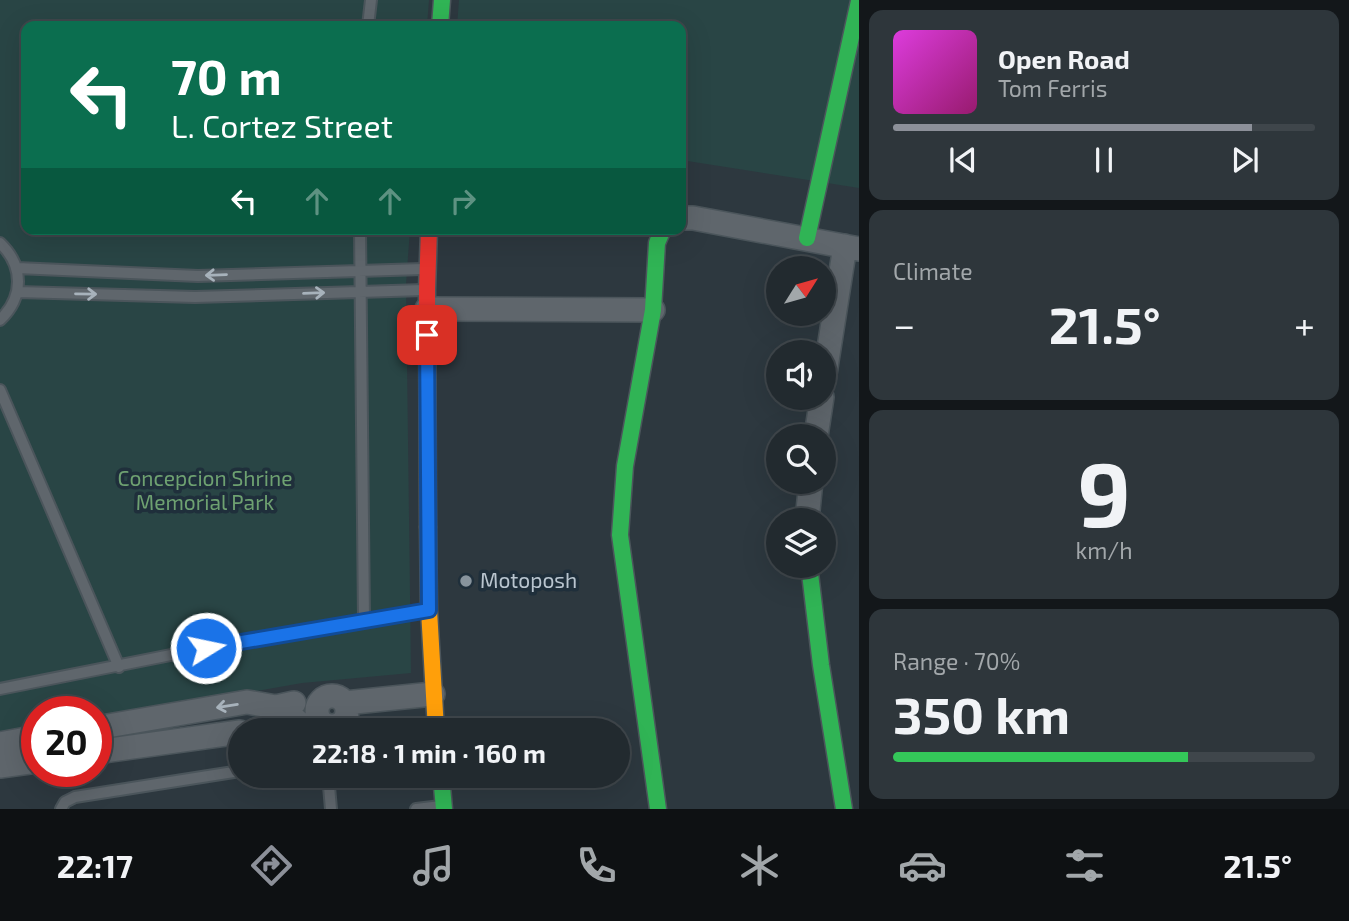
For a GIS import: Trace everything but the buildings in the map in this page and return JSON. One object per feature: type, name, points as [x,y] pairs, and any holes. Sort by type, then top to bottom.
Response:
[{"type":"street","points":[[440,21],[442,0]]},
{"type":"street","points":[[807,238],[859,1]]},
{"type":"street","points":[[686,218],[852,247],[832,340]]},
{"type":"street","points":[[112,725],[247,702],[307,711],[325,725],[333,726],[341,724],[345,710],[434,711],[429,610],[429,235]]},
{"type":"street","points":[[658,809],[620,535],[625,466],[653,310],[657,243],[660,235]]},
{"type":"street","points":[[427,300],[653,310]]},
{"type":"street","points":[[811,578],[821,665],[844,809]]},
{"type":"street","points":[[288,718],[307,711]]},
{"type":"street","points":[[112,750],[228,734]]},
{"type":"street","points":[[0,744],[21,740]]},
{"type":"street","points":[[0,766],[21,763]]},
{"type":"street","points":[[442,788],[444,807]]},
{"type":"lane","points":[[368,21],[370,0]]},
{"type":"lane","points":[[360,235],[364,620]]},
{"type":"lane","points":[[0,243],[9,252],[17,268],[18,292],[10,310],[0,320]]},
{"type":"lane","points":[[17,268],[198,276],[427,268]]},
{"type":"lane","points":[[18,292],[195,297],[359,291],[427,300]]},
{"type":"lane","points":[[0,390],[119,667]]},
{"type":"lane","points":[[0,689],[206,648],[429,610]]},
{"type":"lane","points":[[61,809],[65,802],[75,797],[228,773]]},
{"type":"lane","points":[[329,788],[331,809]]},
{"type":"lane","points":[[416,809],[444,807]]},
{"type":"green space","name":"Concepcion Shrine Memorial Park","points":[[0,0],[429,0],[427,21],[21,21],[21,235],[410,235],[406,284],[411,673],[302,683],[112,717],[112,696],[21,696],[21,734],[0,737]]},
{"type":"green space","points":[[459,0],[859,0],[859,188],[686,161],[686,21],[457,21]]},
{"type":"traffic: fast","points":[[440,21],[442,0]]},
{"type":"traffic: fast","points":[[807,238],[859,1]]},
{"type":"traffic: fast","points":[[658,809],[620,535],[625,466],[653,310],[657,243],[660,235]]},
{"type":"traffic: fast","points":[[811,578],[821,665],[844,809]]},
{"type":"traffic: fast","points":[[442,788],[444,809]]},
{"type":"traffic: slow","points":[[428,527],[429,610],[435,718]]},
{"type":"traffic: jam","points":[[428,527],[429,235]]},
{"type":"place","name":"Motoposh","points":[[466,581]]},
{"type":"route","points":[[206,648],[429,610],[427,335]]}]
